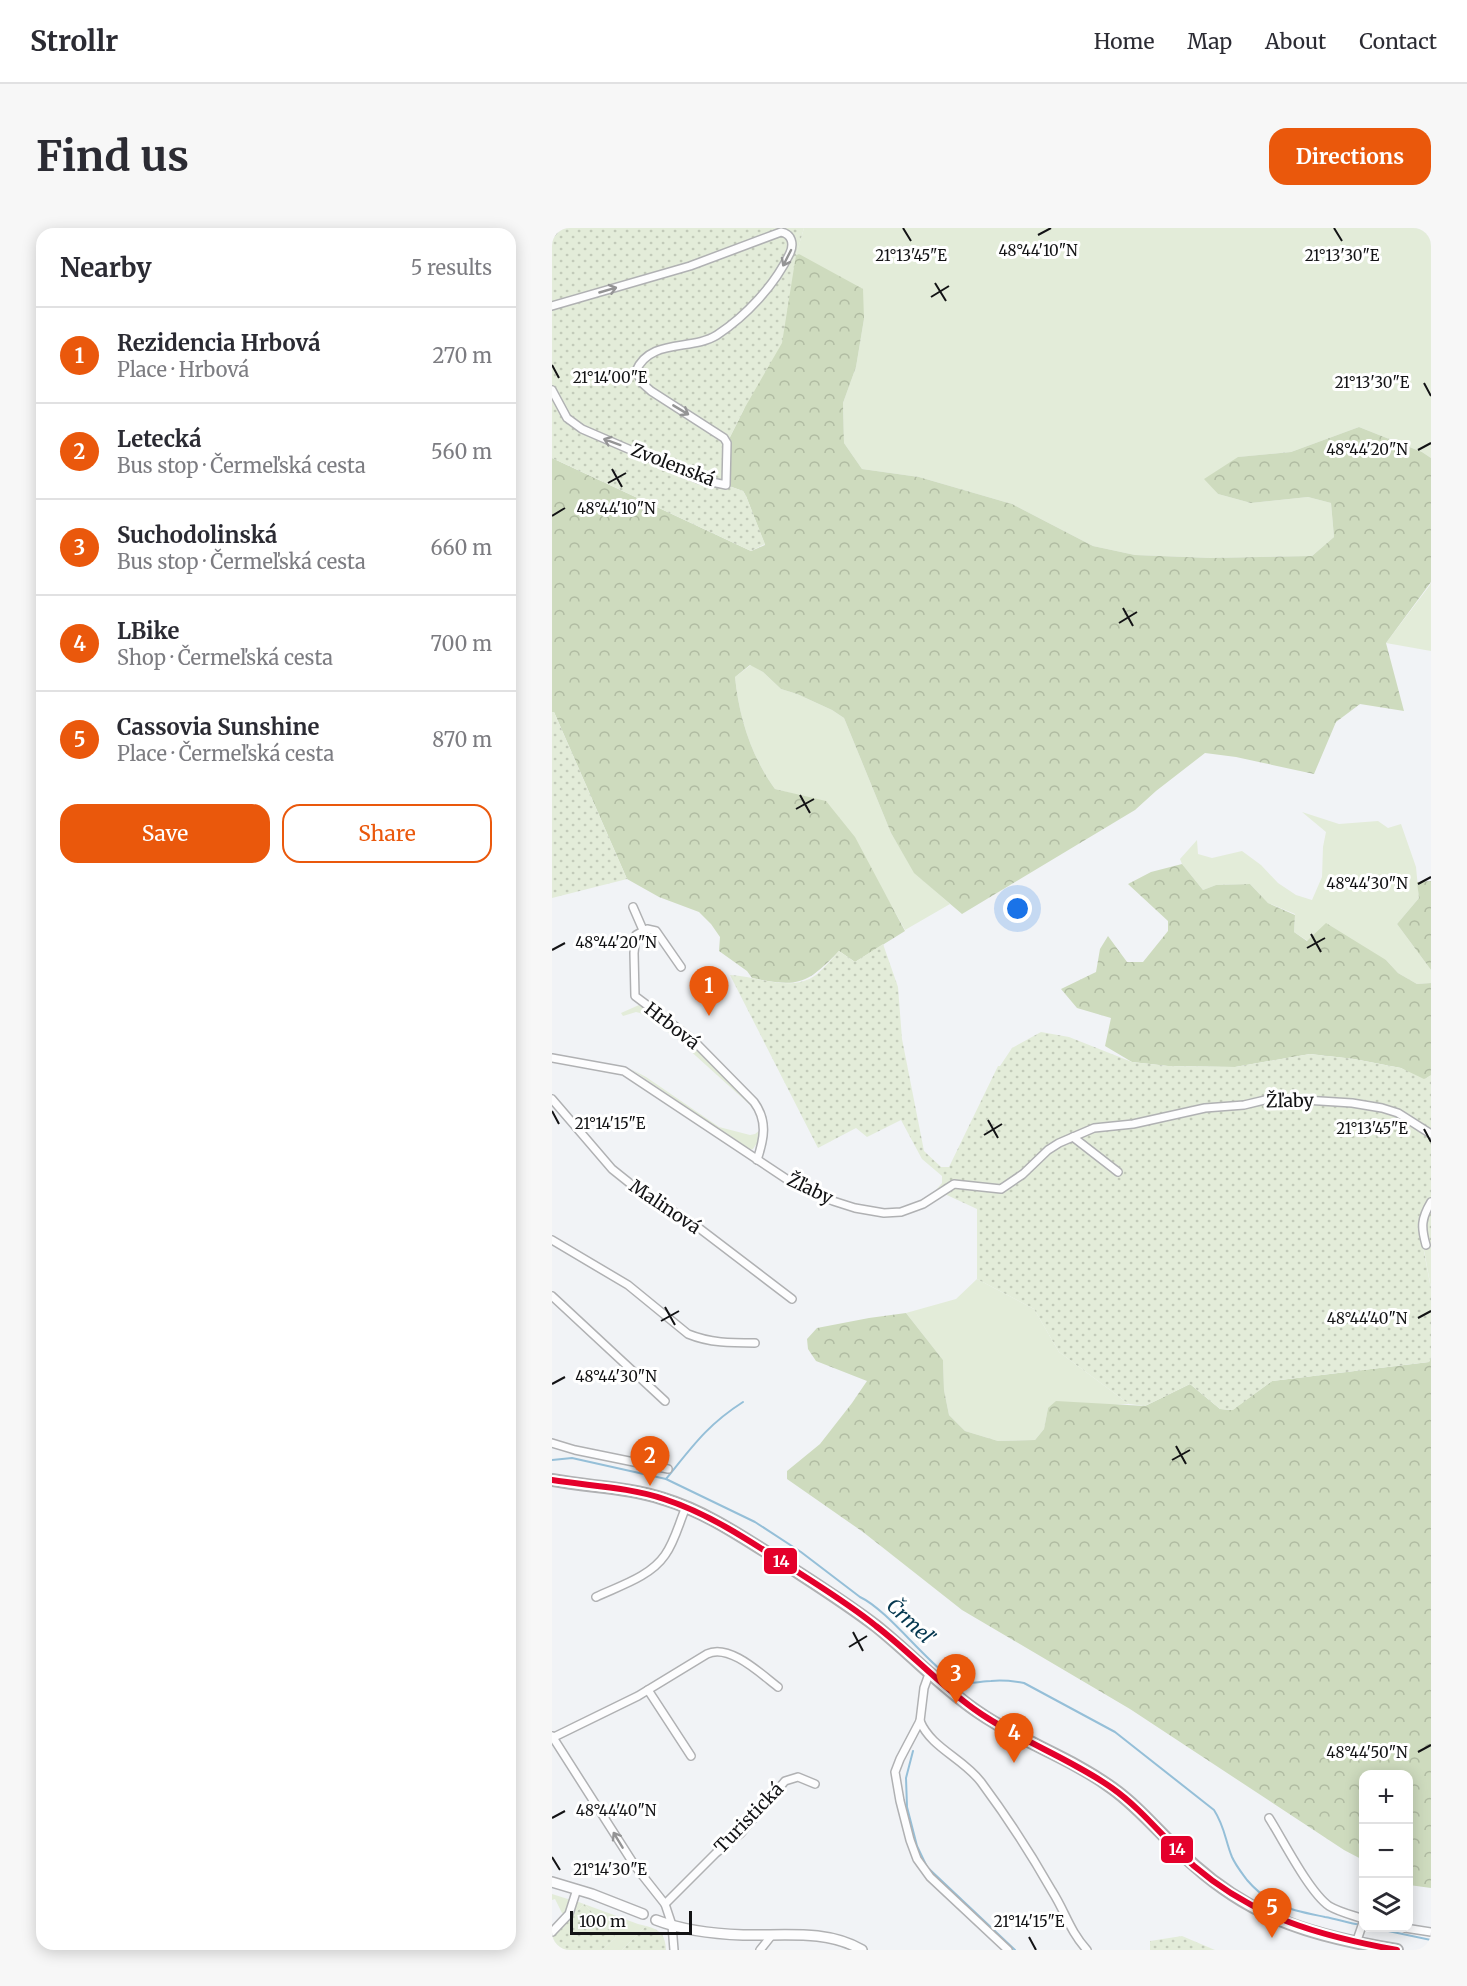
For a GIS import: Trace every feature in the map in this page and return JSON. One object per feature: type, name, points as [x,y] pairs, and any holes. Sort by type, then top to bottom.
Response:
[{"type":"main road","points":[[554,1484],[648,1495],[686,1507],[733,1532],[876,1626],[952,1693],[998,1726],[1086,1770],[1115,1790],[1143,1814],[1196,1867],[1243,1901],[1275,1918],[1325,1937],[1397,1950]]},
{"type":"street","points":[[552,232],[555,228]]},
{"type":"street","name":"Zvolenská","points":[[552,306],[690,266],[781,232],[786,233],[791,239],[789,255],[772,283],[735,321],[715,336],[655,352],[643,360],[636,371],[638,377],[651,392],[724,438],[728,450],[726,485],[698,479],[582,429],[573,424],[562,410],[552,390]]},
{"type":"street","points":[[633,907],[643,930],[652,929],[658,933],[681,967]]},
{"type":"street","name":"Hrbová","points":[[643,930],[636,935],[634,940],[635,996],[692,1039],[754,1101],[760,1110],[764,1125],[757,1160]]},
{"type":"street","name":"Žľaby","points":[[552,1058],[624,1071],[805,1190],[862,1210],[892,1213],[916,1208],[954,1184],[1001,1189],[1023,1174],[1048,1150],[1094,1128],[1133,1124],[1205,1108],[1244,1105],[1273,1098],[1352,1103],[1382,1108],[1398,1113],[1431,1134]]},
{"type":"street","name":"Malinová","points":[[552,1099],[612,1169],[694,1226],[792,1299]]},
{"type":"street","points":[[1073,1137],[1118,1173]]},
{"type":"street","points":[[1426,1245],[1421,1229],[1431,1202]]},
{"type":"street","points":[[552,1239],[628,1286],[688,1334],[699,1339],[721,1343],[755,1343]]},
{"type":"street","points":[[552,1296],[665,1401]]},
{"type":"street","points":[[552,1443],[575,1450],[668,1469]]},
{"type":"street","points":[[596,1597],[645,1573],[658,1564],[670,1547],[686,1507]]},
{"type":"street","points":[[674,1950],[672,1925],[665,1904],[634,1866],[552,1738],[648,1690],[717,1650],[736,1657],[778,1687]]},
{"type":"street","points":[[929,1674],[924,1688],[920,1721],[900,1759],[895,1776],[913,1850],[930,1877],[1008,1950]]},
{"type":"street","points":[[648,1690],[691,1756]]},
{"type":"street","points":[[920,1721],[924,1731],[934,1742],[963,1762],[976,1775],[1047,1882],[1070,1928],[1087,1950]]},
{"type":"street","name":"Turistická","points":[[665,1904],[716,1853],[741,1833],[785,1781],[798,1777],[815,1784]]},
{"type":"street","points":[[1269,1818],[1320,1899],[1359,1921]]},
{"type":"street","points":[[552,1882],[642,1914]]},
{"type":"street","points":[[552,1932],[569,1914],[577,1889]]},
{"type":"street","points":[[656,1920],[672,1925],[740,1935],[823,1937],[848,1943],[862,1950]]},
{"type":"street","points":[[1413,1929],[1431,1932]]},
{"type":"street","points":[[1356,1943],[1359,1932]]},
{"type":"street","points":[[760,1950],[772,1935]]},
{"type":"green space","points":[[552,228],[804,228],[796,255],[782,343],[727,443],[726,485],[743,491],[765,544],[751,551],[552,458]]},
{"type":"green space","points":[[804,228],[1431,228],[1431,458],[1422,452],[1359,427],[1291,452],[1239,457],[1205,479],[1218,494],[1251,503],[1308,497],[1331,503],[1334,537],[1312,556],[1211,558],[1135,555],[1093,546],[1012,504],[919,477],[862,469],[844,443],[843,403],[856,367],[864,319],[799,254],[796,255]]},
{"type":"green space","points":[[799,254],[863,289],[864,319],[856,367],[843,403],[844,443],[862,469],[919,477],[1012,504],[1093,546],[1135,555],[1211,558],[1312,556],[1334,537],[1331,503],[1308,497],[1251,503],[1218,494],[1204,479],[1238,457],[1291,452],[1359,427],[1422,452],[1431,458],[1431,582],[1386,643],[1404,711],[1360,704],[1336,722],[1314,774],[1236,757],[1205,753],[1135,810],[962,914],[914,873],[891,833],[844,718],[832,710],[781,689],[763,672],[750,665],[735,677],[743,721],[759,763],[775,789],[826,801],[855,837],[905,931],[855,962],[839,951],[819,971],[801,981],[781,983],[752,978],[747,971],[719,951],[720,937],[699,912],[659,897],[627,879],[554,712],[552,712],[552,458],[751,551],[765,545],[743,491],[726,485],[727,443],[744,409],[796,255]]},
{"type":"green space","points":[[1431,582],[1431,651],[1386,643],[1430,585]]},
{"type":"green space","points":[[751,665],[763,672],[781,689],[832,710],[844,718],[891,833],[914,872],[950,904],[905,930],[826,802],[775,789],[759,763],[747,736],[740,707],[735,677]]},
{"type":"green space","points":[[552,712],[554,712],[627,879],[552,898]]},
{"type":"green space","points":[[1302,812],[1339,824],[1378,821],[1388,828],[1401,824],[1416,867],[1419,898],[1397,924],[1431,970],[1431,983],[1417,984],[1398,973],[1386,960],[1308,941],[1294,932],[1295,914],[1268,903],[1250,884],[1216,885],[1203,890],[1182,864],[1180,859],[1197,840],[1198,854],[1212,858],[1242,851],[1261,865],[1278,883],[1296,895],[1312,900],[1322,877],[1326,832]]},
{"type":"green space","points":[[1182,864],[1203,890],[1216,885],[1250,884],[1268,903],[1295,915],[1294,932],[1307,941],[1326,923],[1386,960],[1398,973],[1417,984],[1431,983],[1431,1085],[1401,1068],[1354,1059],[1310,1054],[1235,1067],[1168,1066],[1132,1062],[1105,1046],[1111,1018],[1077,1008],[1061,989],[1096,972],[1100,949],[1108,936],[1127,962],[1143,962],[1168,931],[1168,921],[1128,884],[1151,872]]},
{"type":"green space","points":[[1431,881],[1431,970],[1397,924],[1419,898],[1417,882]]},
{"type":"green space","points":[[883,944],[898,987],[902,1039],[924,1151],[941,1167],[949,1167],[998,1066],[1012,1048],[1041,1032],[1069,1037],[1132,1062],[1168,1066],[1235,1067],[1310,1054],[1401,1068],[1424,1079],[1431,1075],[1431,1245],[1423,1246],[1431,1289],[1431,1357],[1429,1362],[1272,1381],[1233,1410],[1220,1409],[1190,1384],[1145,1406],[1129,1404],[1059,1352],[1034,1309],[977,1279],[977,1209],[936,1190],[942,1183],[942,1176],[922,1159],[901,1120],[867,1137],[856,1128],[818,1148],[730,975],[796,983],[816,975],[839,951],[855,962]]},
{"type":"green space","points":[[639,1005],[703,1052],[716,1070],[750,1101],[758,1116],[749,1104],[675,1037],[640,1013],[623,1016],[621,1013]]},
{"type":"green space","points":[[631,1069],[719,1127],[750,1135],[755,1134],[759,1131],[759,1117],[761,1121],[759,1140],[753,1149],[749,1150]]},
{"type":"green space","points":[[1431,1243],[1431,1288],[1423,1245]]},
{"type":"green space","points":[[977,1279],[1034,1309],[1059,1352],[1129,1404],[1048,1408],[1044,1429],[1035,1440],[998,1441],[965,1431],[949,1415],[944,1390],[943,1360],[906,1313],[956,1299]]},
{"type":"green space","points":[[906,1313],[943,1360],[944,1390],[949,1415],[965,1431],[998,1441],[1035,1440],[1044,1429],[1048,1408],[1056,1401],[1145,1406],[1190,1384],[1220,1409],[1232,1410],[1272,1381],[1429,1362],[1431,1357],[1431,1888],[1413,1886],[1413,1770],[1359,1770],[1359,1858],[1130,1709],[962,1610],[863,1532],[787,1479],[787,1471],[820,1444],[867,1381],[816,1361],[808,1349],[807,1339],[817,1328]]},
{"type":"green space","points":[[552,1894],[571,1900],[570,1908],[565,1914],[562,1913],[555,1899],[552,1900]]},
{"type":"green space","points":[[576,1901],[584,1904],[567,1921]]},
{"type":"green space","points":[[584,1904],[646,1926],[622,1950],[602,1950],[616,1937]]},
{"type":"green space","points":[[584,1904],[616,1937],[602,1950],[552,1950],[552,1936]]},
{"type":"green space","points":[[646,1926],[661,1934],[665,1940],[666,1950],[622,1950]]},
{"type":"green space","points":[[1182,1936],[1215,1950],[1150,1950],[1150,1941]]},
{"type":"waterway","points":[[666,1479],[710,1428],[743,1402]]},
{"type":"waterway","name":"Črmeľ","points":[[552,1460],[572,1458],[666,1479],[755,1522],[801,1552],[873,1605],[927,1658],[952,1678],[963,1683],[988,1681],[1024,1683],[1115,1732],[1214,1810],[1235,1863],[1247,1880],[1273,1902],[1292,1909],[1359,1925]]},
{"type":"waterway","points":[[913,1751],[906,1778],[907,1807],[917,1846],[927,1867],[1015,1950]]},
{"type":"waterway","name":"Črmeľ","points":[[1393,1932],[1431,1940]]},
{"type":"transit line","name":"14","points":[[552,1480],[650,1495],[681,1505],[729,1529],[855,1610],[889,1636],[949,1689],[990,1720],[1112,1788],[1134,1806],[1194,1866],[1217,1884],[1265,1912],[1290,1922],[1341,1938],[1397,1950]]},
{"type":"place","name":"Rezidencia Hrbová","points":[[709,1016]]},
{"type":"place","name":"Letecká","points":[[650,1486]]},
{"type":"place","name":"Suchodolinská","points":[[956,1704]]},
{"type":"place","name":"LBike","points":[[1014,1763]]},
{"type":"place","name":"Cassovia Sunshine","points":[[1272,1938]]}]
